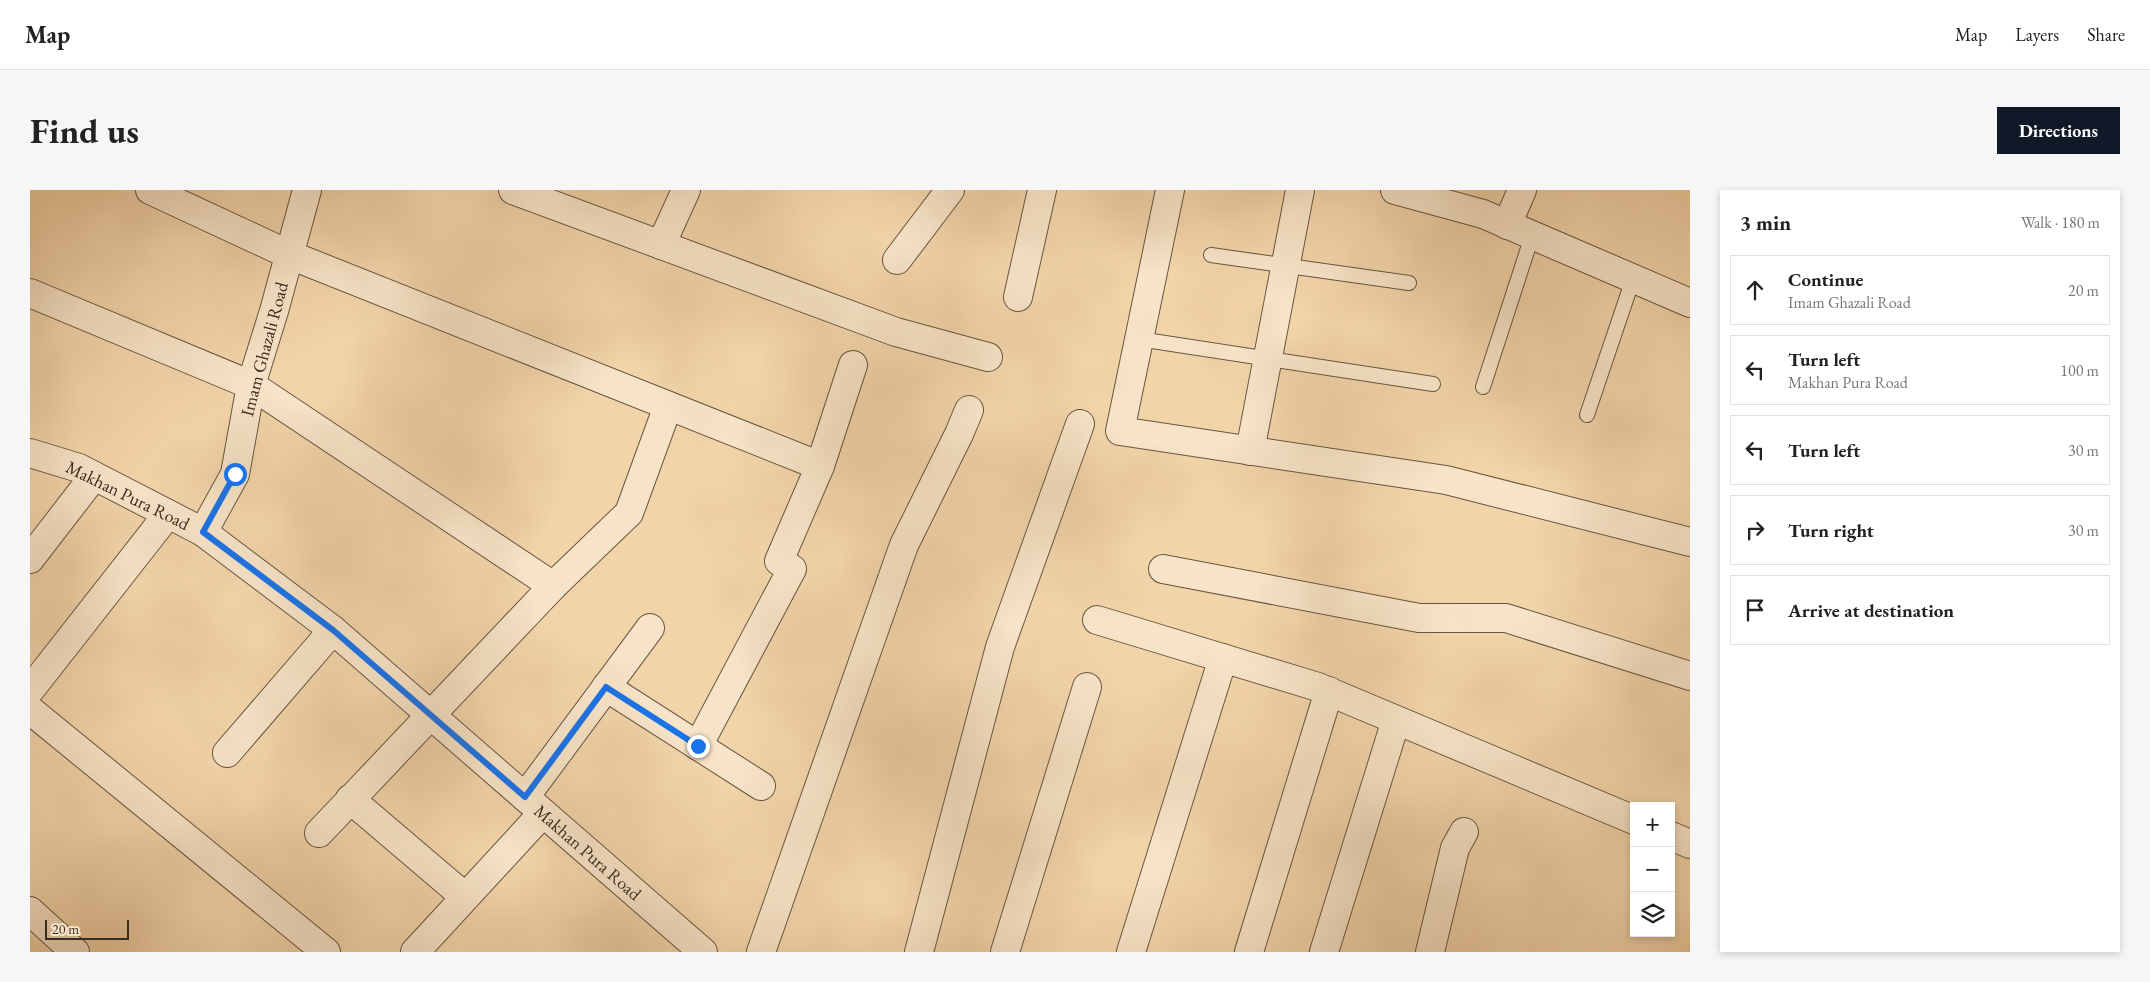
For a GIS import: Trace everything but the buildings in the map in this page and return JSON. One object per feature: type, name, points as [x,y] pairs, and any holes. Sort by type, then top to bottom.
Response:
[{"type":"street","points":[[150,190],[290,255],[820,466]]},
{"type":"street","name":"Imam Ghazali Road","points":[[203,532],[235,474],[251,385],[308,190]]},
{"type":"street","points":[[513,190],[540,195],[661,245],[896,332],[988,357]]},
{"type":"street","points":[[661,245],[686,190]]},
{"type":"street","points":[[896,260],[950,190]]},
{"type":"street","points":[[1018,297],[1042,190]]},
{"type":"street","points":[[1170,190],[1120,431],[1446,480],[1690,542]]},
{"type":"street","points":[[1250,451],[1300,190]]},
{"type":"street","points":[[1395,190],[1441,196],[1690,303]]},
{"type":"street","points":[[1507,225],[1522,190]]},
{"type":"street","points":[[30,293],[251,385],[553,586]]},
{"type":"street","points":[[698,746],[792,569],[779,561],[820,466],[852,365]]},
{"type":"street","points":[[319,833],[553,586],[629,513],[668,406]]},
{"type":"street","points":[[761,952],[904,544],[969,410]]},
{"type":"street","points":[[919,952],[1000,647],[1080,424]]},
{"type":"street","name":"Makhan Pura Road","points":[[30,453],[79,468],[203,532],[333,630],[703,952]]},
{"type":"street","points":[[30,559],[94,476]]},
{"type":"street","points":[[30,690],[168,514]]},
{"type":"street","points":[[1163,569],[1419,618],[1506,618],[1690,676]]},
{"type":"street","points":[[1097,620],[1329,691],[1630,818]]},
{"type":"street","points":[[415,952],[465,897],[534,805],[606,687],[650,628]]},
{"type":"street","points":[[227,753],[333,630]]},
{"type":"street","points":[[1131,952],[1223,658]]},
{"type":"street","points":[[606,687],[761,786]]},
{"type":"street","points":[[1004,952],[1087,687]]},
{"type":"street","points":[[1248,952],[1329,691]]},
{"type":"street","points":[[30,710],[326,952]]},
{"type":"street","points":[[1324,952],[1396,720]]},
{"type":"street","points":[[350,799],[465,897]]},
{"type":"street","points":[[1421,950],[1455,848],[1464,832]]},
{"type":"street","points":[[1675,838],[1690,844]]},
{"type":"street","points":[[30,911],[75,952]]},
{"type":"lane","points":[[1483,387],[1532,236]]},
{"type":"lane","points":[[1211,255],[1409,283]]},
{"type":"lane","points":[[1587,415],[1633,279]]},
{"type":"lane","points":[[1139,339],[1433,384]]},
{"type":"route","points":[[235,474],[203,532],[333,630],[525,797],[606,687],[698,746]]}]
